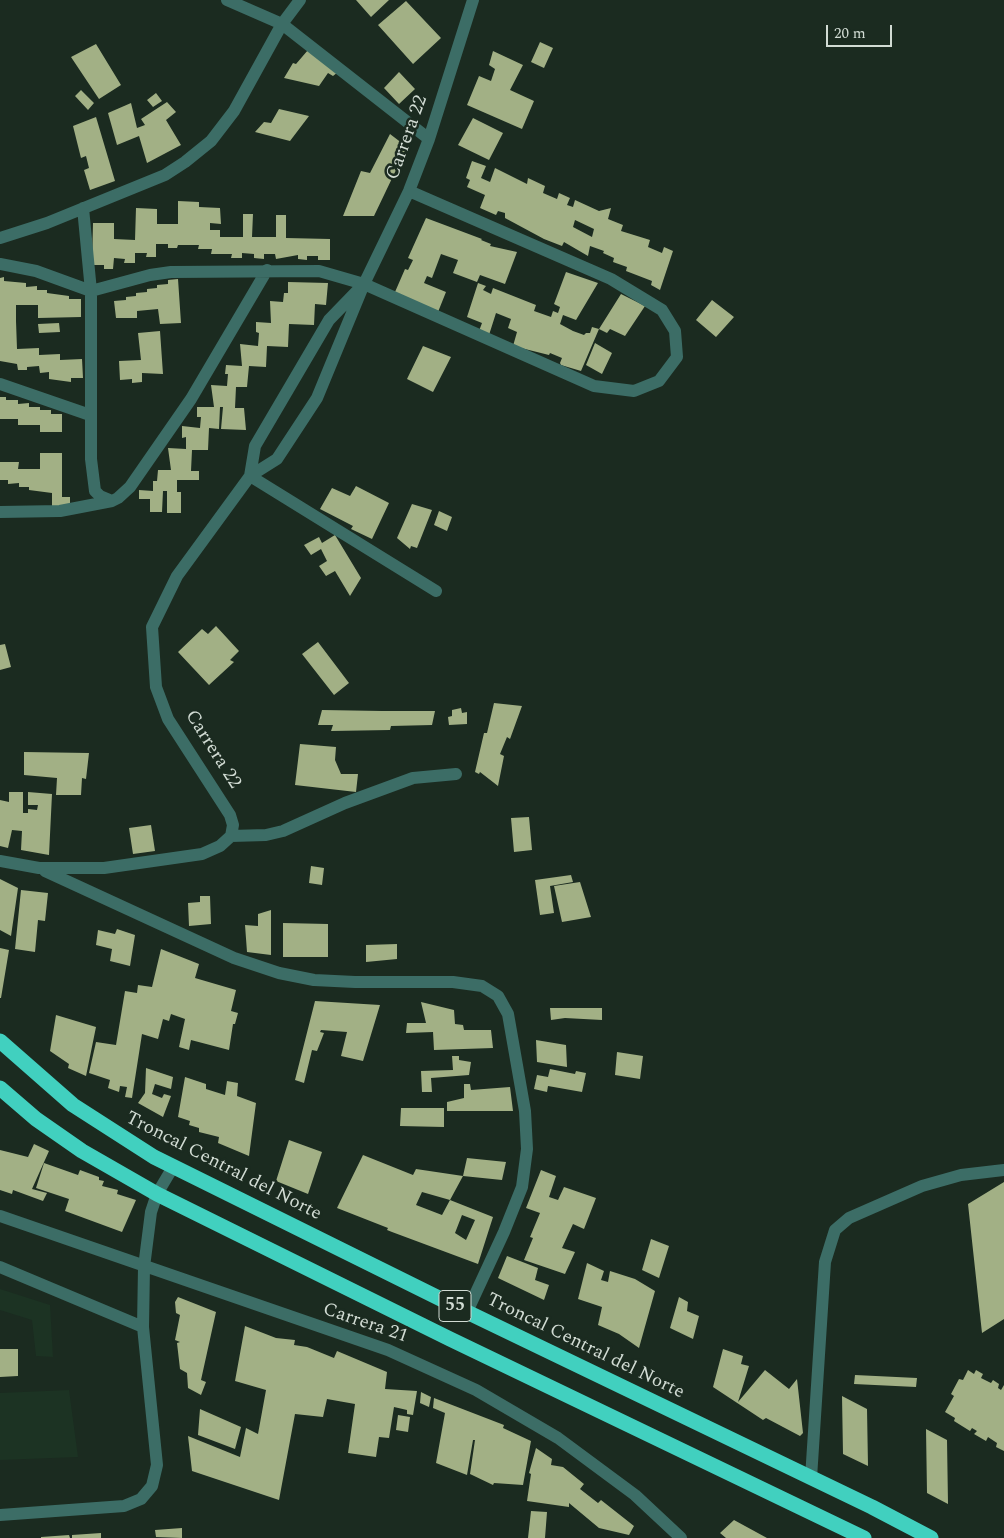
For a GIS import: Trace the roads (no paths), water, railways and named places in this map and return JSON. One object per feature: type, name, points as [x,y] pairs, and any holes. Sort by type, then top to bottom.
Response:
[{"type":"highway","name":"Troncal Central del Norte","points":[[0,1041],[73,1105],[123,1139],[173,1167],[931,1538]]},
{"type":"highway","name":"55","points":[[0,1088],[36,1118],[82,1150],[157,1194],[450,1339],[864,1538]]},
{"type":"street","points":[[227,0],[282,24],[430,139]]},
{"type":"street","points":[[0,238],[83,208],[165,175],[212,141],[234,111],[252,74],[282,24],[300,0]]},
{"type":"street","name":"Carrera 22","points":[[231,836],[233,825],[230,815],[168,719],[156,687],[152,627],[177,576],[250,476],[277,460],[317,398],[364,284],[409,191],[430,139],[472,0]]},
{"type":"street","points":[[0,264],[36,271],[91,291],[150,275],[171,272],[318,271],[364,284],[594,386],[634,391],[659,381],[677,357],[675,331],[662,310],[611,279],[409,191]]},
{"type":"street","points":[[83,208],[91,291],[91,459],[95,491],[100,496],[112,501]]},
{"type":"street","points":[[0,512],[79,509],[118,498],[130,487],[190,400],[267,270]]},
{"type":"street","name":"Carrera 22","points":[[250,476],[255,446],[324,328],[329,320],[364,284]]},
{"type":"street","points":[[0,384],[90,415]]},
{"type":"street","points":[[250,476],[436,591]]},
{"type":"street","points":[[0,861],[39,868],[104,868],[202,854],[220,846],[231,836],[266,835],[282,831],[345,803],[413,778],[456,774]]},
{"type":"street","points":[[39,868],[234,958],[279,973],[314,980],[453,982],[482,986],[498,996],[508,1014],[525,1112],[527,1149],[522,1187],[504,1232],[467,1312]]},
{"type":"street","points":[[0,1515],[124,1506],[141,1499],[152,1486],[157,1465],[143,1327],[144,1267],[151,1212],[157,1194],[173,1167]]},
{"type":"street","points":[[811,1478],[825,1262],[835,1230],[849,1218],[922,1186],[961,1175],[1004,1170]]},
{"type":"street","name":"Carrera 21","points":[[0,1216],[388,1350],[476,1390],[558,1438],[635,1495],[681,1538]]},
{"type":"street","points":[[0,1267],[143,1327]]}]
